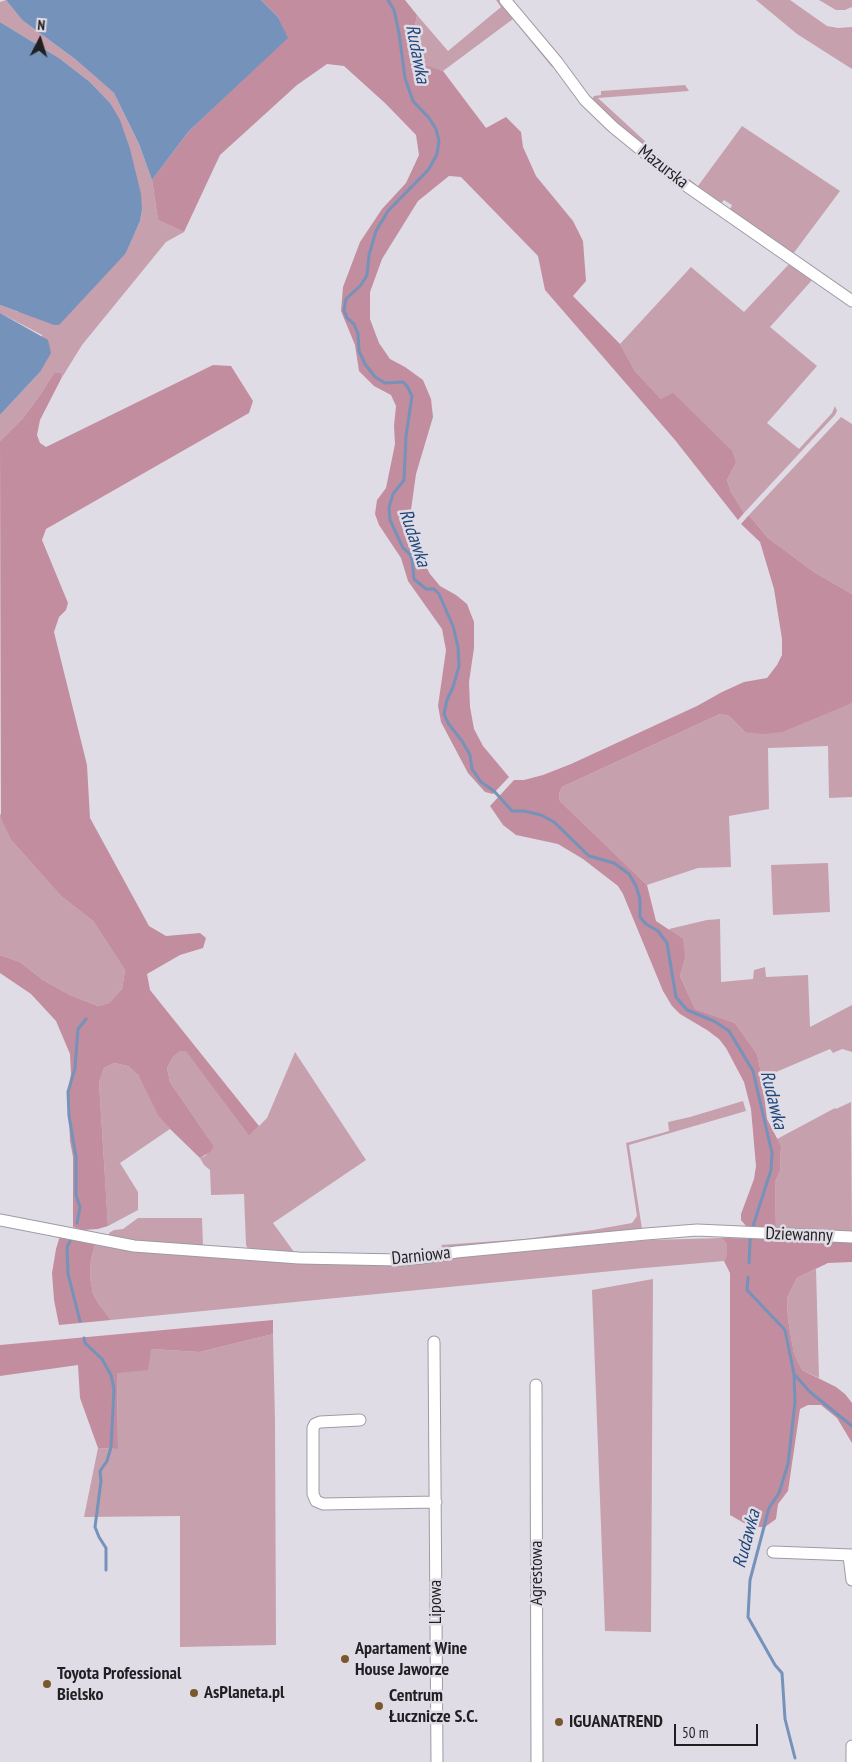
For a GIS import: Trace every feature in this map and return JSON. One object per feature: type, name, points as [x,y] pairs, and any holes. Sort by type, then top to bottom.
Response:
[{"type":"street","name":"Mazurska","points":[[505,0],[557,62],[585,100],[613,127],[678,180],[852,301]]},
{"type":"street","name":"Darniowa","points":[[0,1220],[134,1246],[300,1258],[400,1260],[456,1252],[646,1234],[712,1230],[746,1232]]},
{"type":"street","name":"Dziewanny","points":[[746,1232],[852,1237]]},
{"type":"street","name":"Lipowa","points":[[434,1342],[437,1762]]},
{"type":"street","name":"Agrestowa","points":[[536,1385],[537,1762]]},
{"type":"street","points":[[360,1420],[320,1422],[315,1424],[313,1428],[313,1494],[316,1501],[323,1504],[436,1502]]},
{"type":"street","points":[[773,1552],[850,1555],[852,1580]]},
{"type":"street","points":[[852,1746],[852,1762]]},
{"type":"shaded area","points":[[6,0],[22,20],[75,59],[114,93],[139,144],[152,180],[158,220],[184,232],[166,242],[82,345],[61,379],[60,373],[54,373],[23,418],[0,441],[0,415],[40,372],[42,335],[0,313],[0,305],[18,312],[126,253],[140,221],[142,210],[110,103],[90,82],[59,58],[0,22],[0,2]]},
{"type":"shaded area","points":[[261,0],[405,0],[417,15],[413,36],[417,50],[427,66],[443,71],[486,128],[506,117],[521,132],[523,147],[536,176],[573,221],[583,241],[586,281],[573,296],[620,344],[635,371],[661,399],[673,393],[732,451],[736,463],[727,480],[731,492],[744,513],[738,520],[675,440],[545,290],[538,256],[461,177],[449,176],[418,201],[382,259],[370,292],[370,319],[379,343],[390,359],[423,380],[431,399],[433,417],[416,474],[411,510],[420,555],[430,574],[440,586],[467,604],[474,622],[474,648],[469,682],[470,707],[474,729],[483,746],[509,777],[493,794],[485,792],[468,773],[441,722],[438,706],[446,650],[442,629],[408,581],[401,558],[379,525],[375,514],[377,500],[386,488],[395,444],[396,406],[391,395],[374,386],[359,371],[355,345],[341,311],[343,287],[360,242],[382,209],[406,183],[419,155],[416,135],[386,104],[344,66],[327,64],[297,85],[220,155],[184,232],[158,220],[152,180],[189,131],[287,38],[278,17]]},
{"type":"shaded area","points":[[496,0],[502,0],[556,68],[552,67],[513,19],[443,71],[427,67],[417,50],[413,36],[417,15],[448,51],[501,7]]},
{"type":"shaded area","points":[[756,0],[790,0],[827,26],[838,28],[852,27],[852,69],[797,34]]},
{"type":"shaded area","points":[[819,0],[852,0],[852,7],[845,10],[836,10]]},
{"type":"shaded area","points":[[685,85],[689,91],[598,98],[647,143],[642,148],[592,99],[594,96],[601,95],[601,91]]},
{"type":"shaded area","points":[[742,126],[840,191],[793,254],[729,212],[732,205],[724,200],[720,205],[687,182],[689,179],[698,186]]},
{"type":"shaded area","points":[[790,263],[813,279],[770,327],[817,366],[767,423],[799,449],[832,413],[835,406],[837,411],[744,513],[731,492],[727,480],[736,463],[661,399],[635,371],[620,344],[691,267],[744,312]]},
{"type":"shaded area","points":[[213,365],[231,366],[253,401],[249,413],[46,529],[42,540],[68,603],[66,610],[59,617],[54,632],[87,765],[90,818],[149,926],[166,936],[200,933],[206,938],[203,948],[180,955],[147,974],[150,990],[259,1126],[249,1136],[186,1051],[180,1051],[173,1057],[167,1068],[170,1082],[214,1146],[210,1152],[200,1158],[158,1115],[138,1075],[128,1066],[114,1063],[104,1068],[99,1082],[108,1226],[83,1230],[73,1227],[73,1157],[70,1141],[68,1092],[71,1074],[70,1054],[56,1021],[31,994],[0,973],[0,955],[20,962],[43,980],[70,995],[98,1006],[109,1003],[122,989],[125,970],[93,921],[61,896],[11,840],[1,818],[0,441],[23,418],[54,373],[61,373],[61,379],[40,420],[37,435],[40,443],[46,447]]},
{"type":"shaded area","points":[[841,417],[852,424],[852,594],[814,572],[768,538],[749,515]]},
{"type":"shaded area","points":[[749,515],[768,538],[814,572],[852,594],[852,703],[782,732],[764,734],[745,732],[729,716],[720,714],[562,787],[559,794],[560,801],[647,885],[656,921],[683,939],[685,959],[680,976],[695,1009],[735,1023],[757,1054],[767,1119],[781,1146],[780,1171],[775,1182],[776,1230],[746,1226],[741,1220],[741,1214],[754,1179],[756,1166],[751,1109],[744,1082],[726,1048],[719,1039],[680,1014],[672,1006],[663,991],[618,886],[583,859],[558,844],[516,835],[503,825],[490,806],[514,780],[524,780],[543,775],[571,764],[697,706],[744,682],[767,678],[782,655],[782,639],[774,589],[760,542],[741,524]]},
{"type":"shaded area","points":[[852,703],[852,797],[829,798],[828,746],[768,748],[769,809],[729,816],[731,867],[698,868],[647,885],[560,801],[559,794],[562,787],[720,714],[729,716],[745,732]]},
{"type":"shaded area","points":[[0,813],[11,840],[61,896],[93,921],[125,970],[122,989],[109,1003],[98,1006],[70,995],[43,980],[20,962],[0,955]]},
{"type":"shaded area","points":[[828,863],[830,912],[773,915],[771,865]]},
{"type":"shaded area","points":[[720,919],[721,982],[753,979],[754,970],[765,967],[766,977],[808,975],[810,1027],[852,1005],[852,1052],[842,1049],[833,1053],[830,1049],[762,1078],[757,1054],[735,1023],[695,1009],[680,976],[685,959],[669,929],[707,920]]},
{"type":"shaded area","points":[[186,1050],[249,1136],[267,1118],[295,1052],[366,1160],[273,1223],[294,1252],[248,1249],[246,1245],[244,1194],[211,1195],[210,1170],[200,1158],[205,1156],[214,1146],[170,1082],[167,1068],[173,1057],[180,1051]]},
{"type":"shaded area","points":[[114,1063],[128,1066],[138,1075],[158,1114],[170,1129],[120,1163],[138,1192],[138,1210],[108,1226],[99,1082],[104,1068]]},
{"type":"shaded area","points":[[743,1101],[746,1111],[629,1145],[642,1229],[671,1227],[451,1249],[443,1248],[441,1245],[525,1239],[632,1223],[637,1216],[626,1143],[669,1131],[668,1122]]},
{"type":"shaded area","points":[[851,1102],[852,1234],[776,1230],[775,1182],[780,1171],[781,1146],[777,1139],[835,1108]]},
{"type":"shaded area","points":[[138,1218],[202,1218],[203,1246],[109,1238],[109,1233],[114,1230],[123,1229]]},
{"type":"shaded area","points":[[60,1236],[95,1245],[91,1259],[90,1277],[93,1294],[111,1320],[59,1325],[54,1300],[52,1273]]},
{"type":"shaded area","points":[[722,1238],[727,1245],[727,1257],[724,1261],[111,1320],[93,1294],[90,1277],[91,1259],[95,1245],[400,1263],[650,1240]]},
{"type":"shaded area","points":[[722,1238],[852,1240],[852,1262],[828,1263],[797,1278],[787,1298],[788,1320],[794,1353],[802,1370],[836,1387],[852,1403],[852,1443],[837,1418],[821,1405],[808,1405],[800,1409],[788,1491],[778,1504],[776,1519],[765,1527],[751,1527],[730,1515],[730,1273],[724,1261],[727,1256],[727,1245]]},
{"type":"shaded area","points":[[816,1269],[819,1378],[802,1370],[794,1353],[788,1320],[787,1298],[797,1278]]},
{"type":"shaded area","points":[[653,1279],[651,1632],[605,1631],[592,1290]]},
{"type":"shaded area","points":[[273,1320],[273,1334],[200,1352],[151,1349],[148,1370],[117,1373],[118,1449],[98,1448],[80,1398],[78,1365],[0,1376],[0,1345]]},
{"type":"shaded area","points":[[273,1334],[276,1645],[180,1647],[180,1516],[84,1517],[98,1448],[118,1449],[117,1373],[151,1349],[200,1352]]},
{"type":"water","points":[[6,0],[261,0],[278,17],[288,38],[189,131],[152,180],[139,144],[114,93],[75,59],[22,20]]},
{"type":"water","points":[[0,22],[59,58],[90,82],[110,103],[120,120],[130,149],[141,194],[142,210],[140,221],[126,253],[59,325],[54,325],[0,305]]},
{"type":"water","points":[[0,313],[48,340],[51,353],[40,372],[0,415]]},
{"type":"waterway","name":"Rudawka","points":[[388,0],[394,10],[405,78],[413,101],[429,118],[436,129],[439,141],[437,154],[429,169],[388,211],[376,231],[369,255],[367,275],[361,285],[346,299],[344,310],[347,318],[354,324],[358,334],[359,351],[365,364],[375,377],[385,383],[403,382],[412,396],[406,436],[404,480],[393,494],[389,507],[390,520],[403,548],[410,554],[414,579],[426,589],[434,589],[439,594],[453,626],[458,647],[459,666],[444,714],[470,755],[472,769],[481,782],[494,791],[512,811],[524,811],[541,815],[554,822],[589,856],[614,863],[629,874],[636,886],[640,899],[640,917],[646,924],[658,931],[667,943],[676,997],[687,1010],[714,1021],[729,1031],[753,1071],[772,1153],[771,1170],[750,1241],[749,1263]]},
{"type":"waterway","points":[[77,1223],[80,1207],[76,1195],[76,1157],[69,1116],[68,1092],[75,1068],[78,1029],[86,1019]]},
{"type":"waterway","points":[[71,1239],[67,1247],[68,1274],[80,1321]]},
{"type":"waterway","name":"Rudawka","points":[[748,1277],[747,1290],[785,1330],[794,1374],[795,1402],[788,1464],[779,1493],[769,1508],[750,1580],[748,1617],[775,1665],[782,1673],[785,1719],[795,1758]]},
{"type":"waterway","points":[[84,1338],[85,1343],[102,1359],[111,1375],[114,1389],[111,1447],[107,1461],[100,1471],[101,1481],[95,1527],[106,1548],[106,1570]]},
{"type":"waterway","points":[[794,1374],[810,1392],[852,1426]]},
{"type":"place","name":"Apartament Wine House Jaworze","points":[[345,1659]]},
{"type":"place","name":"Toyota Professional Bielsko","points":[[47,1684]]},
{"type":"place","name":"AsPlaneta.pl","points":[[194,1693]]},
{"type":"place","name":"Centrum Łucznicze S.C.","points":[[379,1706]]},
{"type":"place","name":"IGUANATREND","points":[[559,1722]]}]
